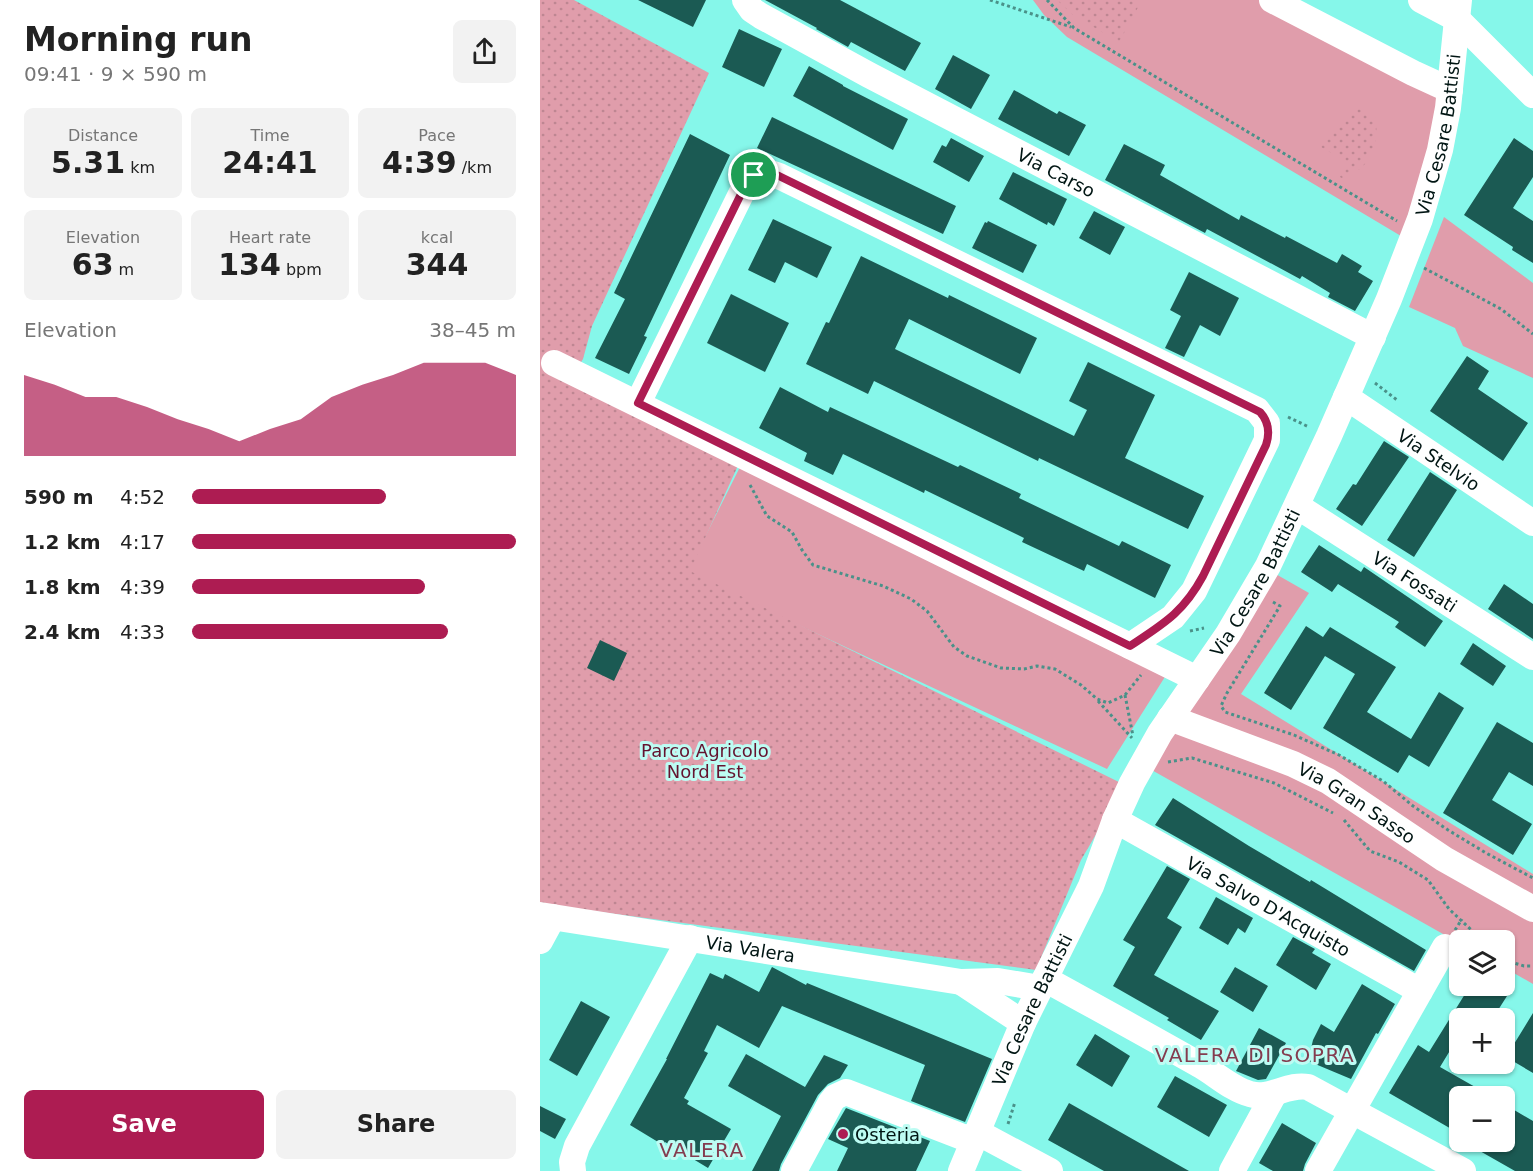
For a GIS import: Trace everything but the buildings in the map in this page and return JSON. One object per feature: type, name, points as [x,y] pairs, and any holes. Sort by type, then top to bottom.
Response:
[{"type":"street","name":"Via Carso","points":[[745,0],[752,10],[761,16],[869,75],[1372,337]]},
{"type":"street","points":[[1272,0],[1450,90]]},
{"type":"street","points":[[1420,0],[1458,10],[1533,95]]},
{"type":"street","name":"Via Cesare Battisti","points":[[961,1171],[1023,1023],[1091,885],[1115,820],[1142,762],[1254,591],[1297,506],[1372,337],[1404,262],[1423,209],[1440,150],[1450,90],[1458,10]]},
{"type":"street","points":[[638,403],[744,188],[754,175],[763,172],[779,176],[1257,410],[1267,423],[1269,434],[1267,442],[1198,584],[1176,614],[1141,651]]},
{"type":"street","points":[[555,363],[1197,679]]},
{"type":"street","name":"Via Stelvio","points":[[1349,390],[1533,503]]},
{"type":"street","name":"Via Stelvio","points":[[1349,390],[1533,523]]},
{"type":"street","name":"Via Fossati","points":[[1297,506],[1533,657]]},
{"type":"street","name":"Via Gran Sasso","points":[[1170,718],[1293,764],[1328,781],[1434,853],[1533,909]]},
{"type":"street","name":"Via Salvo D'Acquisto","points":[[1115,820],[1420,991]]},
{"type":"street","points":[[540,941],[547,916]]},
{"type":"street","name":"Via Valera","points":[[547,916],[961,982],[1043,983],[1205,1067],[1239,1090],[1254,1095],[1274,1094],[1304,1086],[1463,1171]]},
{"type":"street","points":[[573,1171],[572,1162],[577,1146],[690,938]]},
{"type":"street","points":[[1318,1171],[1445,947]]},
{"type":"street","name":"Via Valera","points":[[961,982],[1023,1023]]},
{"type":"street","points":[[794,1171],[831,1102],[835,1097],[846,1092],[975,1136],[1050,1171]]},
{"type":"street","points":[[1232,1171],[1274,1094]]},
{"type":"path","points":[[990,0],[1074,28],[1399,222]]},
{"type":"path","points":[[1047,0],[1074,28]]},
{"type":"path","points":[[1420,266],[1501,309],[1533,334]]},
{"type":"path","points":[[741,454],[747,480],[767,516],[792,532],[813,565],[883,586],[911,599],[927,611],[954,647],[967,656],[1001,668],[1024,669],[1037,666],[1055,669],[1081,685],[1097,699],[1134,741],[1125,695]]},
{"type":"path","points":[[1254,591],[1280,606],[1227,693],[1221,706],[1225,712],[1294,735],[1338,755],[1383,781],[1413,806],[1458,836],[1533,878]]},
{"type":"path","points":[[1188,631],[1214,627]]},
{"type":"path","points":[[1097,699],[1108,704],[1125,695],[1134,686],[1141,651]]},
{"type":"path","points":[[1142,762],[1156,770],[1170,761],[1192,758],[1274,783],[1338,815],[1370,850],[1399,862],[1428,880],[1449,909],[1471,930]]},
{"type":"path","points":[[1515,963],[1533,966]]},
{"type":"path","points":[[1007,1128],[1018,1094]]},
{"type":"green space","name":"Parco Agricolo Nord Est","points":[[540,0],[574,0],[709,73],[592,326],[583,359],[578,367],[741,459],[690,571],[1125,785],[1081,860],[1036,970],[540,904]]},
{"type":"green space","points":[[1033,0],[1265,0],[1442,94],[1431,146],[1401,236],[1067,37],[1044,15]]},
{"type":"green space","points":[[1057,0],[1142,0],[1119,42],[1073,15]]},
{"type":"green space","points":[[1360,108],[1375,117],[1376,139],[1369,159],[1359,170],[1352,167],[1345,180],[1340,177],[1347,162],[1321,147],[1339,122]]},
{"type":"green space","points":[[1444,217],[1533,283],[1533,378],[1463,346],[1455,328],[1409,307]]},
{"type":"green space","points":[[743,461],[1168,672],[1107,769],[687,573]]},
{"type":"green space","points":[[1265,568],[1309,593],[1241,694],[1533,874],[1533,984],[1515,974],[1515,930],[1449,930],[1449,937],[1141,764]]},
{"type":"place","name":"Osteria","points":[[843,1134]]},
{"type":"district","name":"VALERA DI SOPRA","points":[[1255,1055]]},
{"type":"district","name":"VALERA","points":[[702,1150]]},
{"type":"route","points":[[763,172],[773,173],[1260,412],[1265,419],[1269,434],[1266,445],[1203,576],[1176,614],[1130,646],[638,403],[744,188],[754,175],[763,172]]}]
